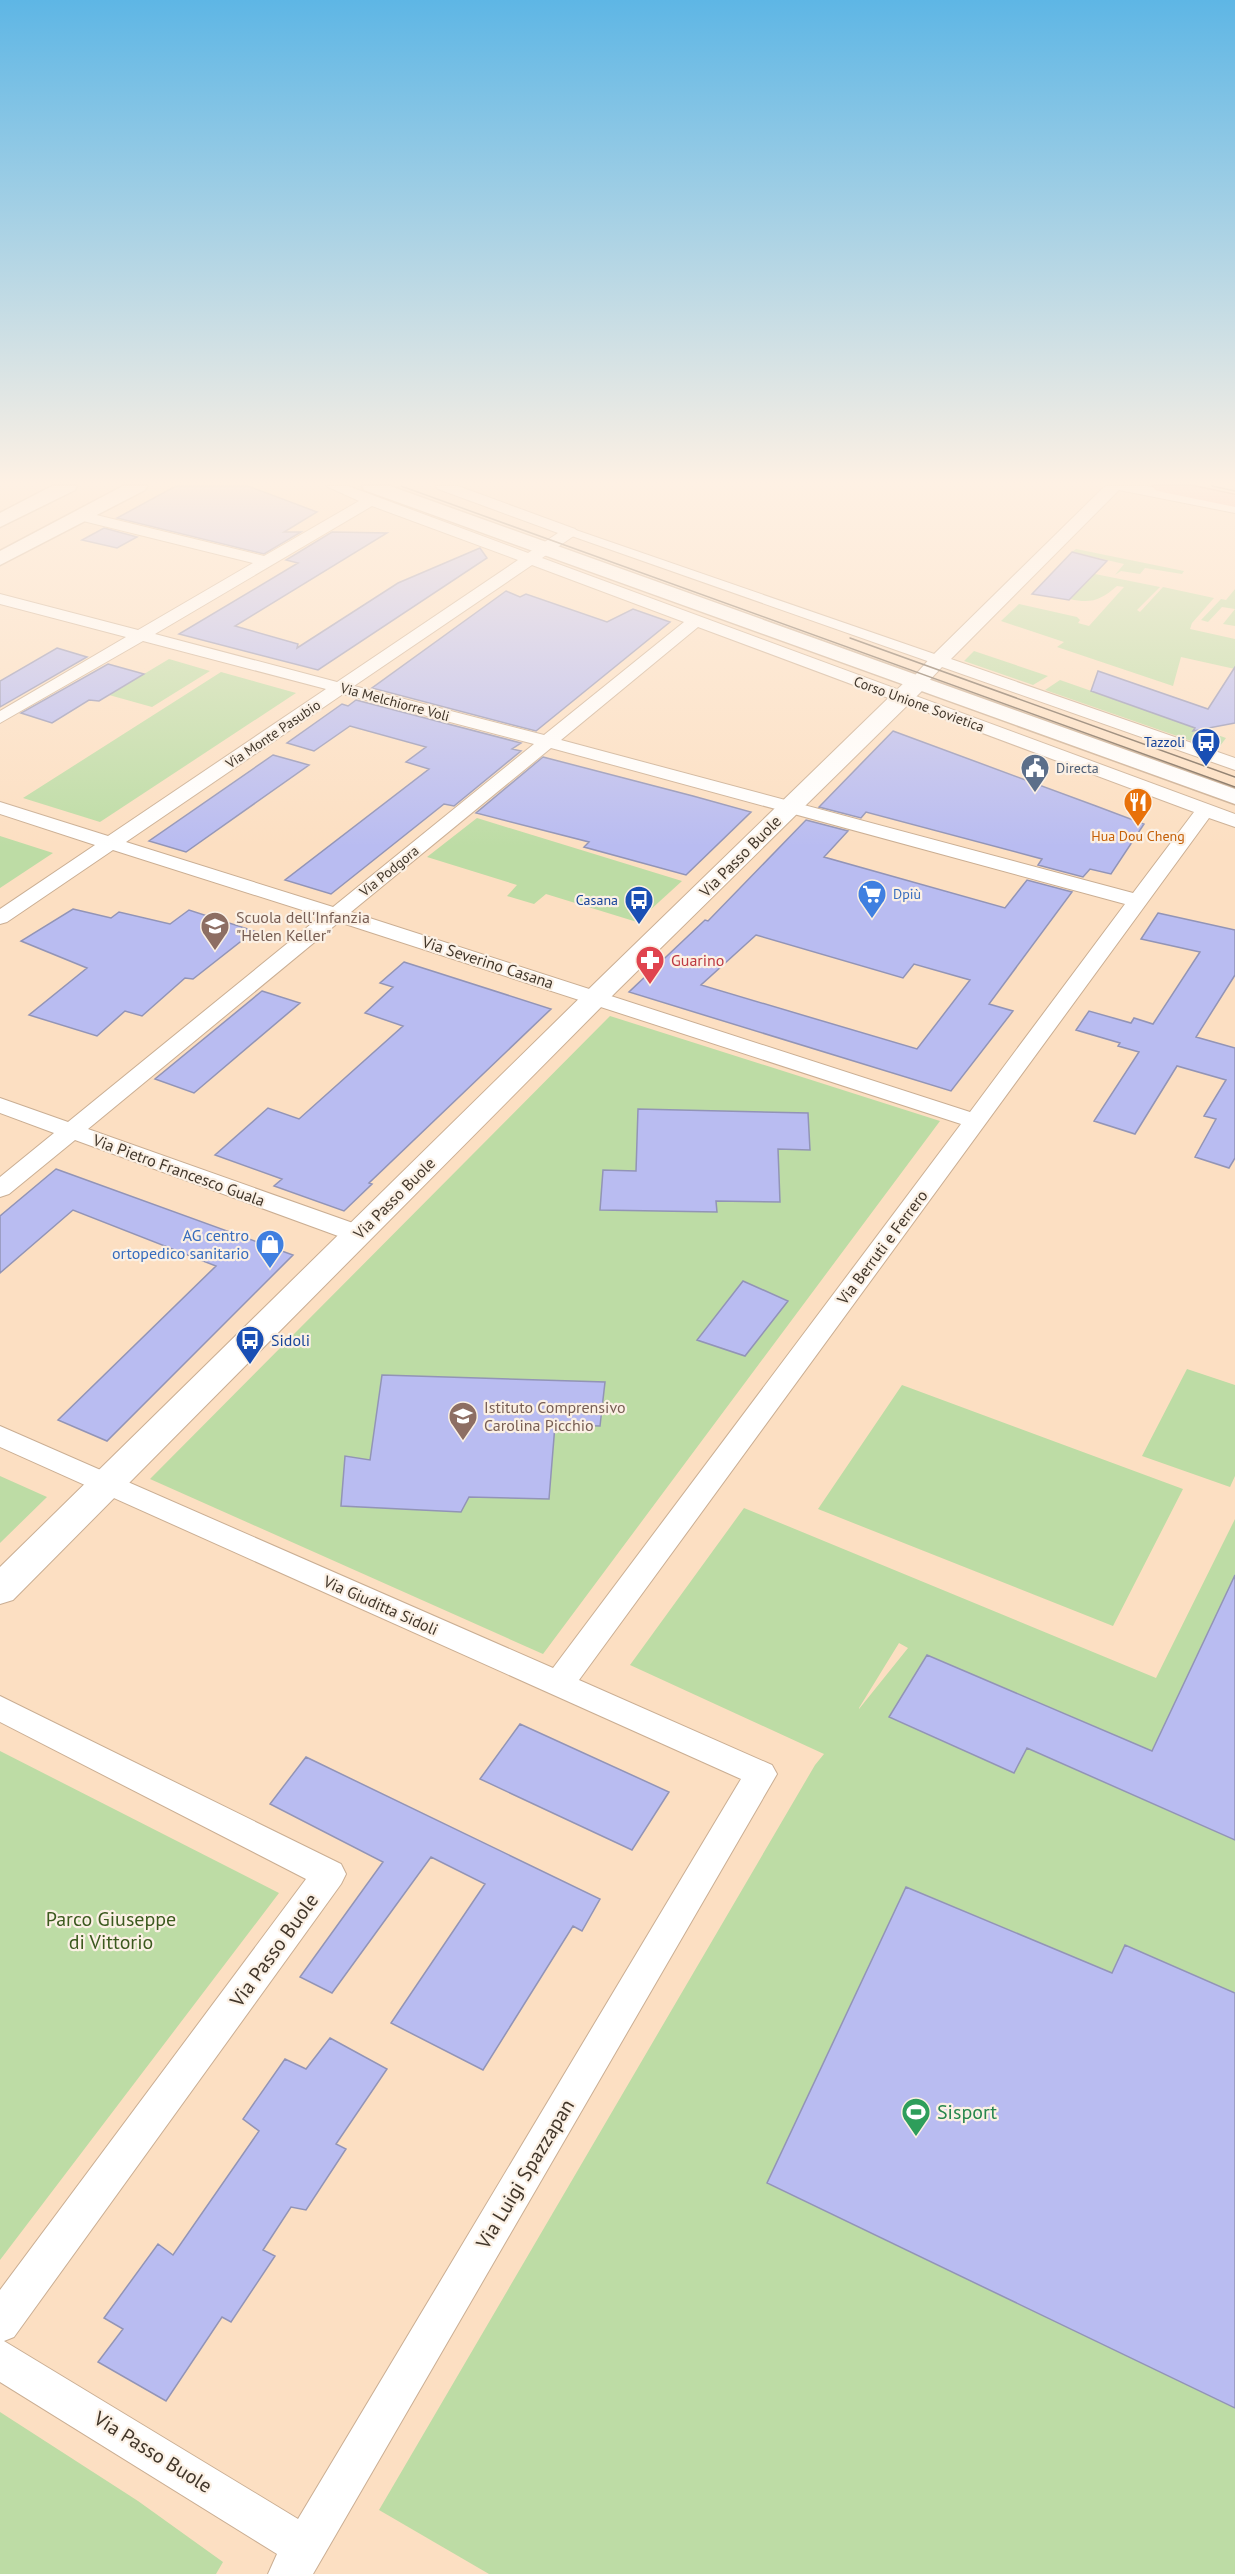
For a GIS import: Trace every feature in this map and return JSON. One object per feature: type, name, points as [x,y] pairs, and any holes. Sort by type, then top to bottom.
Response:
[{"type":"main road","name":"Corso Unione Sovietica","points":[[681,606],[910,689],[1235,797]]},
{"type":"street","name":"Via Melchiorre Voli","points":[[27,606],[789,807]]},
{"type":"street","points":[[0,718],[190,606]]},
{"type":"street","name":"Via Monte Pasubio","points":[[0,918],[461,606]]},
{"type":"street","name":"Corso Unione Sovietica","points":[[657,606],[694,622],[910,689],[1235,821]]},
{"type":"street","points":[[783,606],[1232,758]]},
{"type":"street","name":"Corso Unione Sovietica","points":[[910,689],[992,606]]},
{"type":"street","name":"Via Podgora","points":[[0,1189],[694,622]]},
{"type":"street","name":"Via Passo Buole","points":[[0,1590],[910,689]]},
{"type":"street","name":"Via Passo Buole","points":[[789,807],[1138,901]]},
{"type":"street","name":"Via Severino Casana","points":[[0,808],[597,997],[975,1121]]},
{"type":"street","name":"Via Berruti e Ferrero","points":[[558,1684],[1205,810]]},
{"type":"street","name":"Via Pietro Francesco Guala","points":[[0,1105],[358,1234]]},
{"type":"street","name":"Via Giuditta Sidoli","points":[[0,1436],[761,1774]]},
{"type":"street","name":"Via Passo Buole","points":[[0,1708],[329,1874],[0,2323]]},
{"type":"street","name":"Via Luigi Spazzapan","points":[[297,2560],[761,1774]]},
{"type":"street","name":"Via Passo Buole","points":[[0,2358],[297,2560]]},
{"type":"green space","points":[[1017,606],[1028,606],[1077,617],[1080,620],[1078,623],[1089,626],[1107,606],[1141,606],[1137,610],[1140,612],[1145,606],[1207,606],[1192,623],[1190,629],[1235,639],[1235,669],[1181,657],[1173,686],[1057,647],[1064,642],[1001,621]]},
{"type":"green space","points":[[1214,606],[1235,606],[1235,609],[1222,607],[1208,622],[1201,620]]},
{"type":"green space","points":[[1235,609],[1235,626],[1223,624]]},
{"type":"green space","points":[[974,651],[1048,676],[1033,685],[964,661]]},
{"type":"green space","points":[[169,659],[210,671],[152,707],[109,695]]},
{"type":"green space","points":[[221,672],[296,693],[100,822],[23,798]]},
{"type":"green space","points":[[1060,680],[1226,738],[1217,750],[1045,690]]},
{"type":"green space","points":[[477,818],[682,881],[637,922],[546,894],[534,904],[507,896],[517,885],[427,857]]},
{"type":"green space","points":[[0,836],[53,853],[0,888]]},
{"type":"green space","points":[[610,1016],[940,1121],[543,1654],[150,1479]]},
{"type":"green space","points":[[1187,1369],[1235,1385],[1235,1476],[1230,1487],[1142,1456]]},
{"type":"green space","points":[[902,1385],[1183,1489],[1113,1626],[818,1509]]},
{"type":"green space","points":[[0,1476],[47,1497],[0,1543]]},
{"type":"green space","name":"Sisport","points":[[744,1508],[1156,1678],[1235,1519],[1235,2574],[489,2574],[379,2510],[815,1765],[824,1754],[630,1665]],"holes":[[[899,1643],[908,1648],[859,1709]]]},
{"type":"green space","name":"Parco Giuseppe di Vittorio","points":[[0,1751],[279,1893],[0,2260]]},
{"type":"green space","points":[[0,2412],[138,2501],[223,2562],[216,2574],[0,2574]]},
{"type":"building","points":[[226,606],[267,606],[235,626],[298,644],[297,648],[362,606],[414,606],[318,670],[179,634]]},
{"type":"building","points":[[485,606],[561,606],[607,622],[633,609],[670,622],[536,731],[372,688]]},
{"type":"building","points":[[57,648],[87,657],[0,707],[0,681]]},
{"type":"building","points":[[108,664],[144,674],[99,701],[89,700],[52,723],[21,713]]},
{"type":"building","points":[[1235,667],[1235,723],[1193,731],[1195,728],[1091,691],[1098,671],[1208,709]]},
{"type":"building","points":[[356,700],[521,743],[512,749],[521,751],[454,806],[444,804],[331,894],[285,880],[429,769],[406,762],[426,747],[350,726],[314,751],[287,743],[342,704],[348,706]]},
{"type":"building","points":[[893,731],[1144,824],[1111,874],[1090,869],[1083,877],[1038,865],[1042,859],[866,812],[861,818],[819,807]]},
{"type":"building","points":[[273,755],[309,765],[186,852],[149,841]]},
{"type":"building","points":[[543,757],[751,812],[686,875],[584,847],[589,842],[476,813]]},
{"type":"building","points":[[806,820],[848,831],[824,857],[1005,908],[1027,880],[1072,892],[989,1004],[1013,1011],[951,1091],[629,992],[705,920],[708,921]],"holes":[[[756,935],[903,978],[914,964],[970,980],[917,1049],[701,985]]]},
{"type":"building","points":[[73,909],[111,918],[119,912],[170,924],[189,910],[254,931],[193,979],[185,978],[142,1016],[125,1011],[97,1036],[29,1015],[87,968],[21,941]]},
{"type":"building","points":[[1158,913],[1235,930],[1235,975],[1196,1037],[1235,1048],[1235,1158],[1229,1168],[1195,1157],[1216,1119],[1204,1116],[1226,1080],[1177,1066],[1135,1134],[1094,1121],[1139,1052],[1118,1046],[1120,1043],[1076,1030],[1089,1011],[1131,1023],[1134,1018],[1153,1024],[1200,952],[1141,939]]},
{"type":"building","points":[[404,962],[551,1009],[369,1183],[372,1184],[344,1211],[274,1186],[282,1179],[215,1155],[268,1108],[299,1119],[403,1026],[365,1013],[393,987],[380,983]]},
{"type":"building","points":[[262,991],[300,1003],[194,1093],[155,1079]]},
{"type":"building","points":[[638,1109],[808,1113],[810,1150],[778,1149],[780,1202],[716,1201],[717,1212],[600,1210],[603,1170],[636,1171]]},
{"type":"building","points":[[56,1169],[293,1255],[107,1441],[58,1420],[216,1266],[73,1210],[0,1273],[0,1216]]},
{"type":"building","points":[[743,1281],[788,1301],[745,1356],[697,1340]]},
{"type":"building","name":"Istituto Comprensivo Carolina Picchio","points":[[382,1375],[605,1382],[600,1426],[555,1425],[549,1499],[469,1497],[461,1512],[341,1506],[345,1456],[370,1460]]},
{"type":"building","points":[[1235,1575],[1235,1840],[1027,1748],[1014,1773],[889,1717],[927,1655],[1152,1751]]},
{"type":"building","points":[[520,1724],[669,1792],[632,1850],[480,1779]]},
{"type":"building","points":[[306,1757],[600,1899],[582,1931],[573,1926],[483,2070],[391,2023],[485,1884],[431,1857],[332,1993],[300,1977],[383,1862],[270,1804]]},
{"type":"building","points":[[906,1887],[1112,1973],[1125,1945],[1235,1993],[1235,2408],[767,2183]]},
{"type":"building","points":[[330,2038],[387,2069],[336,2144],[346,2149],[306,2210],[291,2207],[263,2250],[275,2256],[231,2322],[222,2317],[166,2401],[98,2362],[123,2329],[104,2318],[158,2244],[173,2255],[259,2131],[243,2119],[285,2059],[306,2069]]},
{"type":"tram line","points":[[734,606],[1235,787]]},
{"type":"tram line","points":[[850,638],[1235,777]]},
{"type":"place","name":"Tazzoli","points":[[1206,768]]},
{"type":"place","name":"Directa","points":[[1035,794]]},
{"type":"place","name":"Hua Dou Cheng","points":[[1138,828]]},
{"type":"place","name":"Dpiù","points":[[872,920]]},
{"type":"place","name":"Casana","points":[[639,926]]},
{"type":"place","name":"Scuola dell'Infanzia \"Helen Keller\"","points":[[215,952]]},
{"type":"place","name":"Guarino","points":[[650,986]]},
{"type":"place","name":"AG centro ortopedico sanitario","points":[[270,1270]]},
{"type":"place","name":"Sidoli","points":[[250,1366]]},
{"type":"place","name":"Istituto Comprensivo Carolina Picchio","points":[[463,1442]]},
{"type":"place","name":"Sisport","points":[[916,2138]]}]
